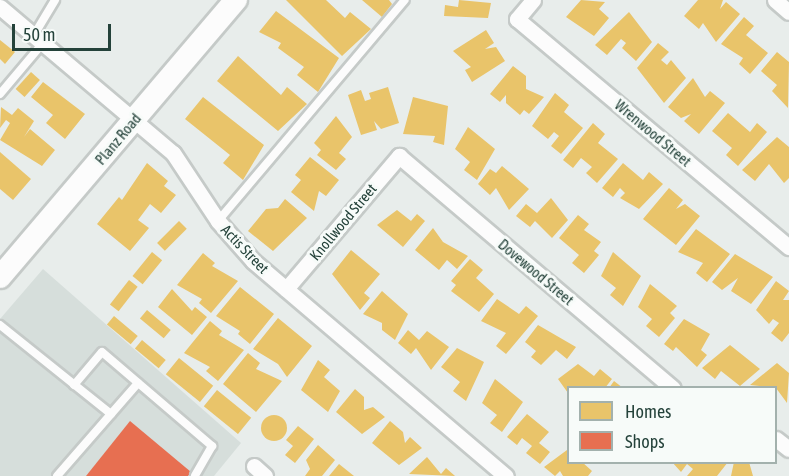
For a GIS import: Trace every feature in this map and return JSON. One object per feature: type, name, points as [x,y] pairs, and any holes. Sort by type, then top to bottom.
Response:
[{"type":"street","name":"Planz Road","points":[[0,277],[236,0]]},
{"type":"street","name":"Wrenwood Street","points":[[533,0],[518,19],[789,247]]},
{"type":"street","points":[[775,0],[789,12]]},
{"type":"street","name":"Actis Street","points":[[0,7],[134,119],[190,172],[218,221],[286,289],[506,476]]},
{"type":"street","name":"Knollwood Street","points":[[286,289],[399,156]]},
{"type":"street","name":"Dovewood Street","points":[[399,156],[672,386]]},
{"type":"lane","points":[[0,94],[39,39],[55,0]]},
{"type":"lane","points":[[218,221],[405,0]]},
{"type":"lane","points":[[0,325],[111,414]]},
{"type":"lane","points":[[74,385],[102,352],[212,446],[195,476]]},
{"type":"lane","points":[[57,476],[138,383]]},
{"type":"shaded area","points":[[43,269],[241,443],[214,476],[0,476],[0,319]]},
{"type":"building: Homes","points":[[286,0],[326,0],[345,18],[350,12],[371,29],[342,56]]},
{"type":"building: Homes","points":[[362,0],[389,0],[392,4],[382,17]]},
{"type":"building: Homes","points":[[459,0],[491,3],[488,18],[444,16],[445,5],[458,7]]},
{"type":"building: Homes","points":[[581,0],[605,2],[599,9],[609,18],[594,36],[566,17]]},
{"type":"building: Homes","points":[[698,0],[723,0],[720,9],[726,2],[740,14],[716,42],[703,23],[699,29],[684,16]]},
{"type":"building: Homes","points":[[276,11],[339,58],[318,92],[297,75],[304,67],[278,48],[281,43],[259,32]]},
{"type":"building: Homes","points":[[629,12],[652,42],[636,61],[622,48],[626,43],[621,39],[607,55],[595,45]]},
{"type":"building: Homes","points":[[744,17],[754,26],[746,35],[768,53],[750,74],[739,64],[743,58],[721,44]]},
{"type":"building: Homes","points":[[486,30],[494,43],[485,49],[496,47],[505,61],[472,82],[465,70],[471,67],[453,51]]},
{"type":"building: Homes","points":[[0,40],[15,52],[5,64],[0,59]]},
{"type":"building: Homes","points":[[658,43],[669,52],[661,60],[667,65],[671,60],[686,78],[664,103],[637,68]]},
{"type":"building: Homes","points":[[777,52],[789,62],[788,108],[772,91],[777,85],[761,71]]},
{"type":"building: Homes","points":[[238,56],[281,95],[287,87],[307,104],[278,131],[217,81]]},
{"type":"building: Homes","points":[[513,66],[526,76],[526,89],[544,97],[529,114],[524,110],[520,115],[506,103],[506,95],[500,102],[490,94]]},
{"type":"building: Homes","points":[[31,72],[40,80],[25,97],[16,89]]},
{"type":"building: Homes","points":[[693,78],[705,97],[710,91],[725,103],[699,134],[684,121],[691,114],[681,118],[668,107]]},
{"type":"building: Homes","points":[[43,82],[85,114],[65,139],[46,123],[53,115],[31,97]]},
{"type":"building: Homes","points":[[388,87],[399,123],[381,129],[374,121],[377,130],[361,135],[348,95],[361,90],[365,101],[371,99],[369,93]]},
{"type":"building: Homes","points":[[555,93],[569,105],[564,112],[583,128],[561,154],[551,146],[559,136],[554,132],[548,139],[532,126]]},
{"type":"building: Homes","points":[[203,97],[264,145],[243,180],[223,163],[230,155],[185,119]]},
{"type":"building: Homes","points":[[413,97],[448,106],[444,145],[433,142],[435,136],[403,134]]},
{"type":"building: Homes","points":[[1,107],[12,115],[18,108],[34,121],[24,137],[30,129],[55,150],[42,166],[0,140],[10,123],[6,120],[0,128]]},
{"type":"building: Homes","points":[[728,113],[750,132],[757,123],[767,132],[738,166],[726,155],[732,148],[712,131]]},
{"type":"building: Homes","points":[[336,116],[352,137],[339,153],[346,159],[336,170],[317,155],[321,150],[314,143]]},
{"type":"building: Homes","points":[[593,123],[605,134],[598,143],[618,159],[597,183],[586,173],[592,167],[581,158],[573,168],[563,160]]},
{"type":"building: Homes","points":[[468,127],[495,149],[477,180],[464,170],[470,162],[455,149]]},
{"type":"building: Homes","points":[[777,137],[789,147],[789,178],[784,183],[769,164],[755,181],[742,170]]},
{"type":"building: Homes","points":[[0,152],[31,179],[13,200],[0,189]]},
{"type":"building: Homes","points":[[310,157],[339,180],[326,196],[319,191],[314,211],[291,192],[301,180],[295,175]]},
{"type":"building: Homes","points":[[147,163],[168,181],[164,186],[176,195],[161,213],[150,204],[138,220],[149,228],[130,251],[97,224],[119,197],[122,200]]},
{"type":"building: Homes","points":[[623,163],[643,180],[649,172],[663,184],[639,209],[620,198],[625,193],[620,188],[613,197],[602,188]]},
{"type":"building: Homes","points":[[502,166],[529,189],[509,210],[496,188],[490,195],[478,184],[490,169],[496,173]]},
{"type":"building: Homes","points":[[669,188],[683,200],[676,209],[685,204],[700,216],[676,245],[643,219]]},
{"type":"building: Homes","points":[[551,198],[568,220],[552,238],[535,221],[530,227],[516,216],[526,204],[537,213]]},
{"type":"building: Homes","points":[[285,199],[307,218],[273,251],[248,231],[266,209],[278,208]]},
{"type":"building: Homes","points":[[397,210],[411,221],[417,214],[425,221],[403,247],[377,225]]},
{"type":"building: Homes","points":[[578,215],[589,224],[584,230],[601,242],[594,251],[599,255],[584,273],[572,263],[579,255],[559,238]]},
{"type":"building: Homes","points":[[179,221],[187,229],[165,251],[157,243]]},
{"type":"building: Homes","points":[[433,228],[443,242],[468,256],[457,269],[447,260],[439,270],[415,250]]},
{"type":"building: Homes","points":[[696,229],[730,254],[707,282],[696,273],[703,263],[678,252]]},
{"type":"building: Homes","points":[[351,250],[380,274],[364,293],[370,298],[360,310],[332,274]]},
{"type":"building: Homes","points":[[152,252],[162,260],[143,284],[132,276]]},
{"type":"building: Homes","points":[[613,252],[641,276],[623,306],[610,295],[616,288],[601,276]]},
{"type":"building: Homes","points":[[203,253],[215,263],[212,266],[238,281],[211,313],[199,303],[202,299],[177,285]]},
{"type":"building: Homes","points":[[735,254],[773,277],[751,304],[731,291],[738,278],[722,290],[712,282]]},
{"type":"building: Homes","points":[[470,259],[483,270],[476,278],[494,294],[479,312],[451,291],[456,285],[451,281]]},
{"type":"building: Homes","points":[[129,280],[138,287],[119,311],[110,304]]},
{"type":"building: Homes","points":[[776,281],[789,291],[783,300],[789,300],[789,333],[782,342],[771,333],[779,323],[773,319],[769,324],[756,310]]},
{"type":"building: Homes","points":[[650,284],[677,306],[670,313],[675,318],[659,337],[646,326],[652,319],[638,307]]},
{"type":"building: Homes","points":[[240,287],[274,314],[250,344],[238,334],[240,331],[216,316]]},
{"type":"building: Homes","points":[[172,289],[192,311],[195,307],[207,317],[192,335],[158,307]]},
{"type":"building: Homes","points":[[382,291],[408,314],[395,340],[382,330],[382,323],[363,314]]},
{"type":"building: Homes","points":[[497,299],[519,314],[526,306],[538,316],[506,354],[496,346],[506,333],[481,321]]},
{"type":"building: Homes","points":[[147,310],[171,330],[164,338],[140,318]]},
{"type":"building: Homes","points":[[114,316],[138,336],[131,344],[107,324]]},
{"type":"building: Homes","points":[[278,318],[312,346],[287,377],[278,364],[253,349]]},
{"type":"building: Homes","points":[[684,319],[710,334],[701,350],[707,355],[697,367],[676,347],[673,351],[664,344]]},
{"type":"building: Homes","points":[[210,321],[222,331],[219,335],[244,350],[218,381],[206,371],[210,367],[184,353]]},
{"type":"building: Homes","points":[[538,325],[576,347],[567,359],[556,350],[541,365],[531,357],[536,351],[525,342]]},
{"type":"building: Homes","points":[[408,330],[419,340],[427,331],[449,347],[431,370],[416,348],[411,354],[398,343]]},
{"type":"building: Homes","points":[[142,340],[166,360],[159,368],[135,348]]},
{"type":"building: Homes","points":[[730,345],[760,369],[740,386],[721,371],[715,379],[702,368]]},
{"type":"building: Homes","points":[[457,348],[484,362],[466,401],[453,391],[460,382],[441,367]]},
{"type":"building: Homes","points":[[248,353],[260,363],[256,369],[282,381],[256,412],[223,384]]},
{"type":"building: Homes","points":[[179,358],[213,386],[200,402],[166,374]]},
{"type":"building: Homes","points":[[318,360],[330,370],[324,377],[340,391],[328,412],[301,390]]},
{"type":"building: Homes","points":[[777,363],[789,373],[787,403],[777,386],[750,385]]},
{"type":"building: Homes","points":[[578,364],[594,376],[600,369],[612,379],[607,386],[567,386],[567,392],[558,379]]},
{"type":"building: Homes","points":[[495,379],[523,402],[502,432],[490,423],[497,415],[482,403]]},
{"type":"building: Homes","points":[[614,381],[620,386],[610,386]]},
{"type":"building: Homes","points":[[355,389],[364,397],[364,410],[373,407],[385,417],[362,434],[336,412]]},
{"type":"building: Homes","points":[[217,390],[251,418],[238,434],[204,406]]},
{"type":"building: Homes","points":[[527,414],[549,432],[539,443],[550,452],[540,464],[526,453],[532,446],[522,438],[517,445],[507,437]]},
{"type":"building: Homes","points":[[274,415],[283,419],[287,428],[283,437],[274,441],[265,437],[261,428],[265,419]]},
{"type":"building: Homes","points":[[390,421],[403,432],[405,443],[410,437],[422,448],[399,465],[372,443]]},
{"type":"building: Homes","points":[[298,426],[314,439],[295,463],[285,455],[293,446],[286,440]]},
{"type":"building: Homes","points":[[318,445],[335,460],[322,476],[305,476],[310,469],[306,460]]},
{"type":"building: Homes","points":[[567,450],[567,464],[584,464],[592,471],[588,476],[563,476],[560,471],[555,476],[544,467]]},
{"type":"building: Homes","points":[[427,457],[441,474],[446,468],[455,476],[409,474]]},
{"type":"building: Homes","points":[[339,464],[354,476],[329,476]]},
{"type":"building: Homes","points":[[674,464],[687,464],[681,472]]},
{"type":"building: Homes","points":[[687,464],[726,464],[717,476],[687,476],[693,469]]},
{"type":"building: Homes","points":[[734,464],[750,464],[753,476],[731,476]]},
{"type":"building: Shops","points":[[130,421],[191,472],[188,476],[86,476]]}]
